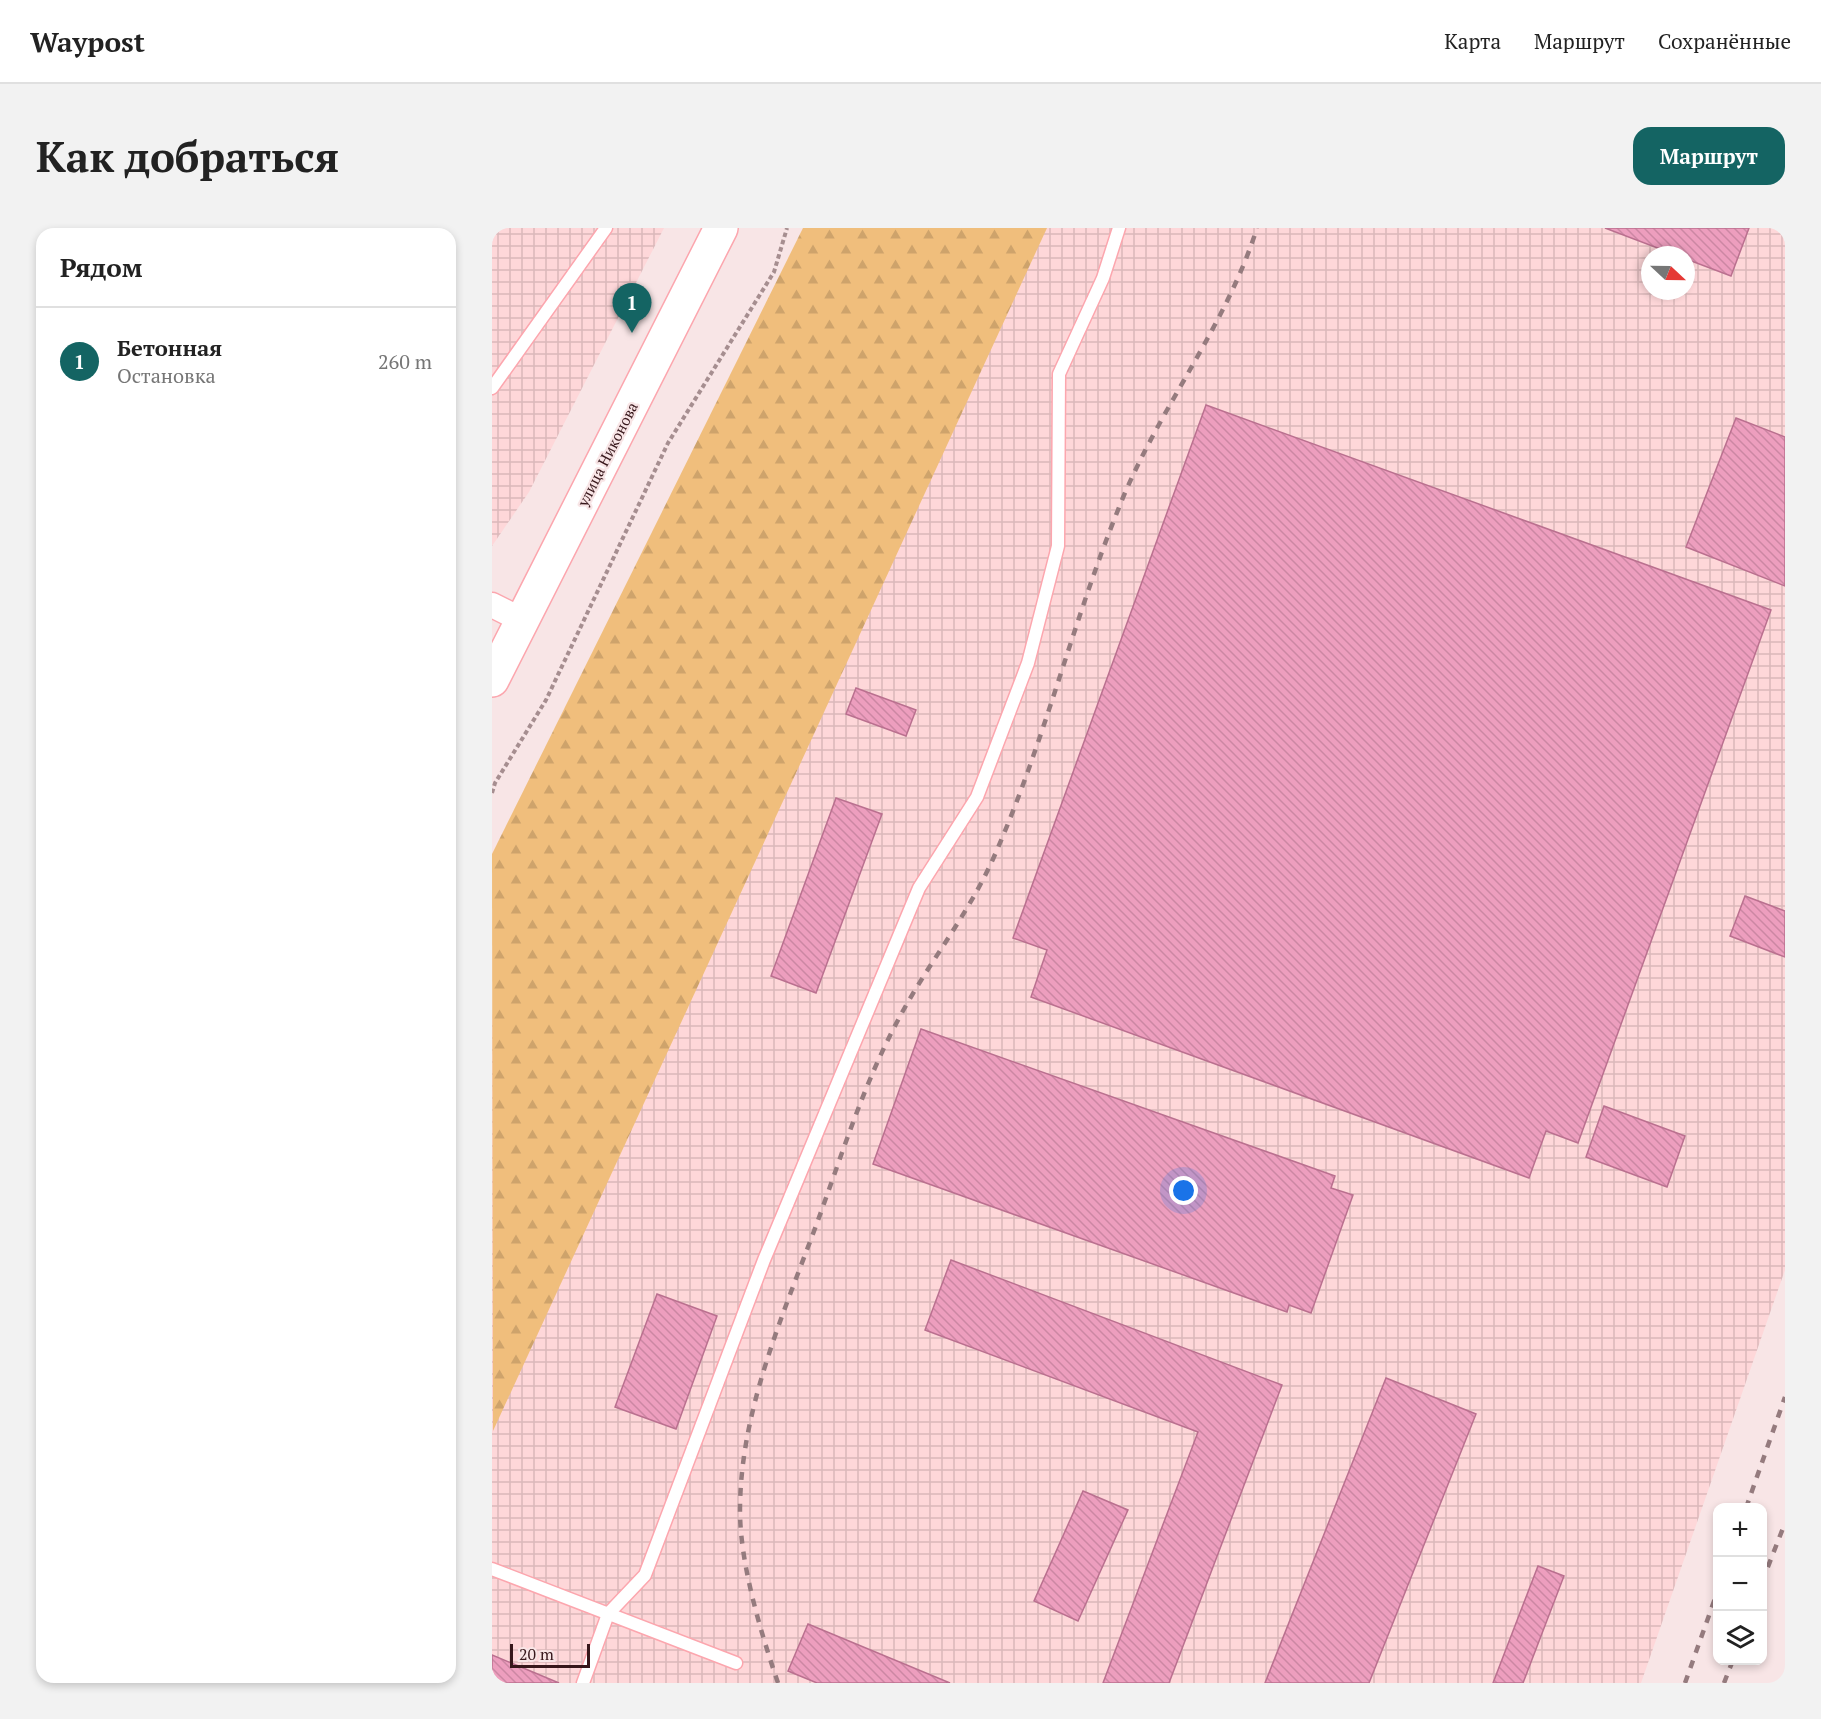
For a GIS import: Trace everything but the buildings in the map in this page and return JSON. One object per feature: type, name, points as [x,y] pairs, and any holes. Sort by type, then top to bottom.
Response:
[{"type":"main road","name":"улица Никонова","points":[[492,680],[722,228]]},
{"type":"street","points":[[492,605],[522,620]]},
{"type":"lane","points":[[492,388],[606,228]]},
{"type":"lane","points":[[583,1683],[609,1614],[645,1575],[764,1260],[919,888],[977,797],[1028,663],[1058,546],[1059,374],[1102,278],[1119,228]]},
{"type":"lane","points":[[492,1569],[736,1663]]},
{"type":"path","points":[[492,793],[495,783],[546,700],[669,442],[774,273],[787,228]]},
{"type":"shaded area","points":[[492,228],[664,228],[529,492],[492,546]]},
{"type":"shaded area","points":[[917,228],[1785,228],[1785,1270],[1641,1683],[492,1683],[492,1016]]},
{"type":"green space","points":[[803,228],[1047,228],[493,1431],[492,854]]},
{"type":"railway","points":[[778,1683],[748,1578],[740,1514],[747,1436],[767,1360],[875,1068],[908,1001],[971,901],[993,859],[1027,773],[1101,553],[1118,510],[1151,439],[1227,301],[1257,228]]},
{"type":"railway","points":[[1748,1503],[1785,1397]]},
{"type":"railway","points":[[1767,1569],[1785,1523]]},
{"type":"railway","points":[[1685,1683],[1713,1604]]},
{"type":"railway","points":[[1724,1683],[1731,1665]]},
{"type":"place","name":"Бетонная","points":[[632,333]]}]
